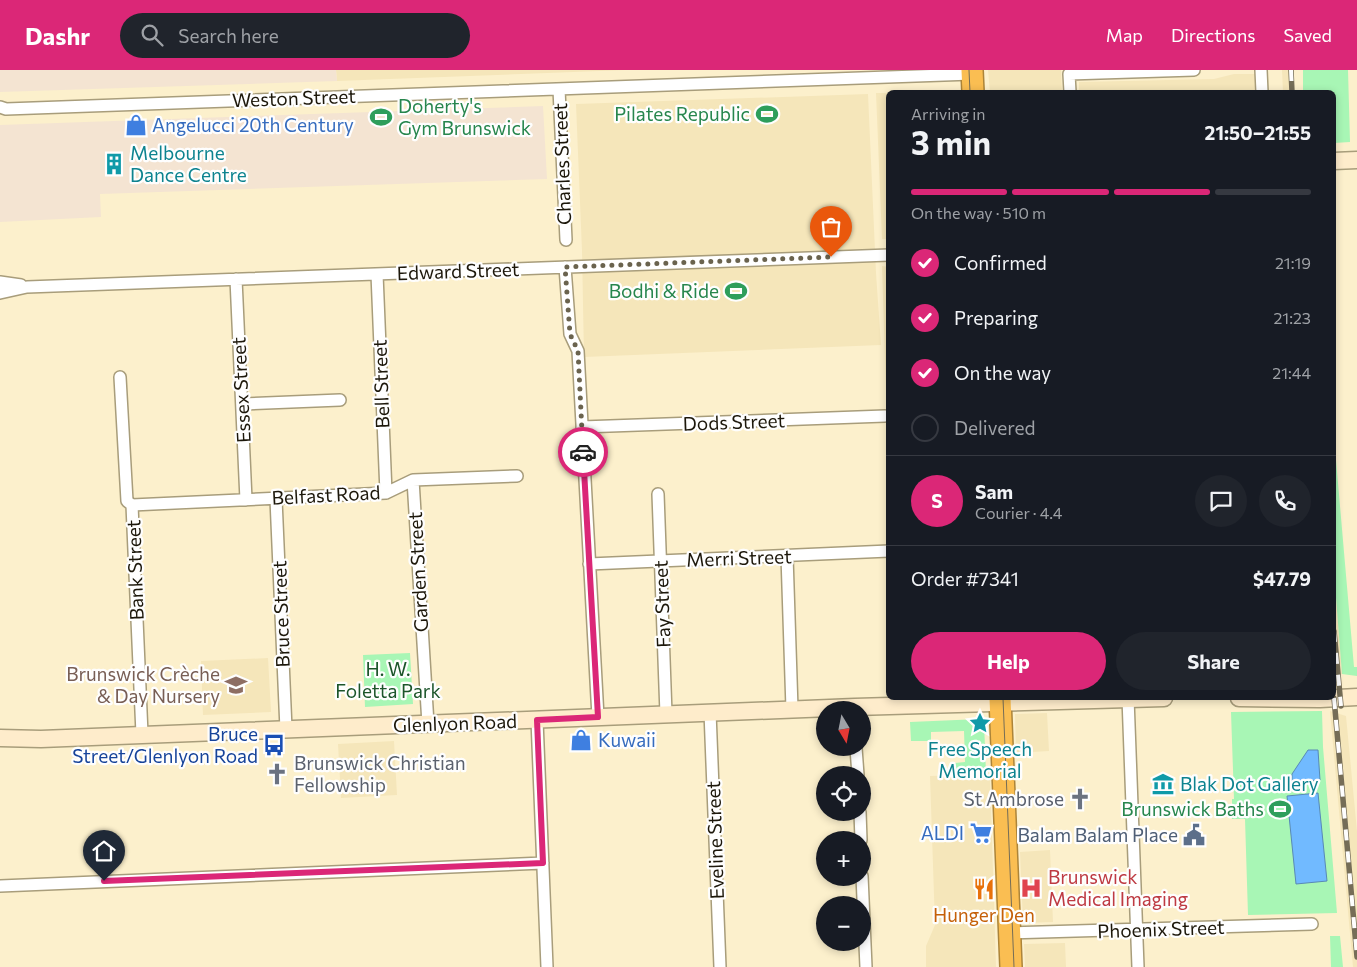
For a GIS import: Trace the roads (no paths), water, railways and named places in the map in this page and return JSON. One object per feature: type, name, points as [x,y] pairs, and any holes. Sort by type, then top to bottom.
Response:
[{"type":"highway","points":[[1000,700],[1011,967]]},
{"type":"street","points":[[1070,90],[1069,74],[1194,70]]},
{"type":"street","points":[[1261,70],[1262,90]]},
{"type":"street","name":"Weston Street","points":[[2,109],[559,89],[972,79]]},
{"type":"street","name":"Charles Street","points":[[559,89],[566,240]]},
{"type":"street","points":[[1336,161],[1357,160]]},
{"type":"street","name":"Edward Street","points":[[0,293],[27,287],[886,255]]},
{"type":"street","points":[[565,267],[570,334],[578,351],[598,717]]},
{"type":"street","name":"Bell Street","points":[[377,274],[386,493]]},
{"type":"street","name":"Essex Street","points":[[236,279],[246,500]]},
{"type":"street","name":"Edward Street","points":[[0,282],[27,287]]},
{"type":"street","name":"Bank Street","points":[[120,377],[127,501],[132,505],[142,734]]},
{"type":"street","points":[[242,404],[340,400]]},
{"type":"street","name":"Dods Street","points":[[582,427],[885,416]]},
{"type":"street","name":"Belfast Road","points":[[132,505],[386,493],[413,480],[517,476]]},
{"type":"street","name":"Garden Street","points":[[413,480],[428,724]]},
{"type":"street","name":"Fay Street","points":[[658,494],[666,714]]},
{"type":"street","name":"Bruce Street","points":[[276,498],[286,729]]},
{"type":"street","name":"Merri Street","points":[[589,564],[886,552]]},
{"type":"street","points":[[787,556],[792,709]]},
{"type":"street","points":[[1336,690],[1357,690]]},
{"type":"street","points":[[1336,697],[1357,697]]},
{"type":"street","name":"Glenlyon Road","points":[[871,707],[1000,700]]},
{"type":"street","points":[[1128,700],[1138,967]]},
{"type":"street","name":"Glenlyon Road","points":[[0,738],[41,739],[816,709]]},
{"type":"street","name":"Eveline Street","points":[[710,712],[720,967]]},
{"type":"street","points":[[537,720],[547,967]]},
{"type":"street","points":[[0,886],[543,863]]},
{"type":"street","points":[[862,886],[866,967]]},
{"type":"street","name":"Phoenix Street","points":[[1010,933],[1312,924]]},
{"type":"water","points":[[1308,750],[1318,750],[1320,780],[1292,782],[1292,774]]},
{"type":"water","points":[[1318,793],[1327,881],[1296,884],[1287,796]]},
{"type":"tram line","points":[[969,70],[970,90]]},
{"type":"tram line","points":[[1003,700],[1014,967]]},
{"type":"railway","points":[[1291,70],[1292,90]]},
{"type":"railway","points":[[1336,652],[1341,706]]},
{"type":"railway","points":[[1334,700],[1357,957]]},
{"type":"place","name":"Pilates Republic","points":[[767,114]]},
{"type":"place","name":"Doherty's Gym Brunswick","points":[[381,117]]},
{"type":"place","name":"Angelucci 20th Century","points":[[136,125]]},
{"type":"place","name":"Melbourne Dance Centre","points":[[114,164]]},
{"type":"place","name":"Bodhi & Ride","points":[[736,291]]},
{"type":"place","name":"Brunswick Crèche & Day Nursery","points":[[236,685]]},
{"type":"place","name":"Free Speech Memorial","points":[[980,723]]},
{"type":"place","name":"Kuwaii","points":[[581,740]]},
{"type":"place","name":"Bruce Street/Glenlyon Road","points":[[274,745]]},
{"type":"place","name":"Brunswick Christian Fellowship","points":[[277,774]]},
{"type":"place","name":"Blak Dot Gallery","points":[[1163,784]]},
{"type":"place","name":"St Ambrose","points":[[1080,799]]},
{"type":"place","name":"Brunswick Baths","points":[[1280,809]]},
{"type":"place","name":"ALDI","points":[[981,833]]},
{"type":"place","name":"Balam Balam Place","points":[[1194,835]]},
{"type":"place","name":"Brunswick Medical Imaging","points":[[1031,888]]},
{"type":"place","name":"Hunger Den","points":[[984,889]]},
{"type":"park label","name":"H. W. Foletta Park","points":[[388,680]]}]
